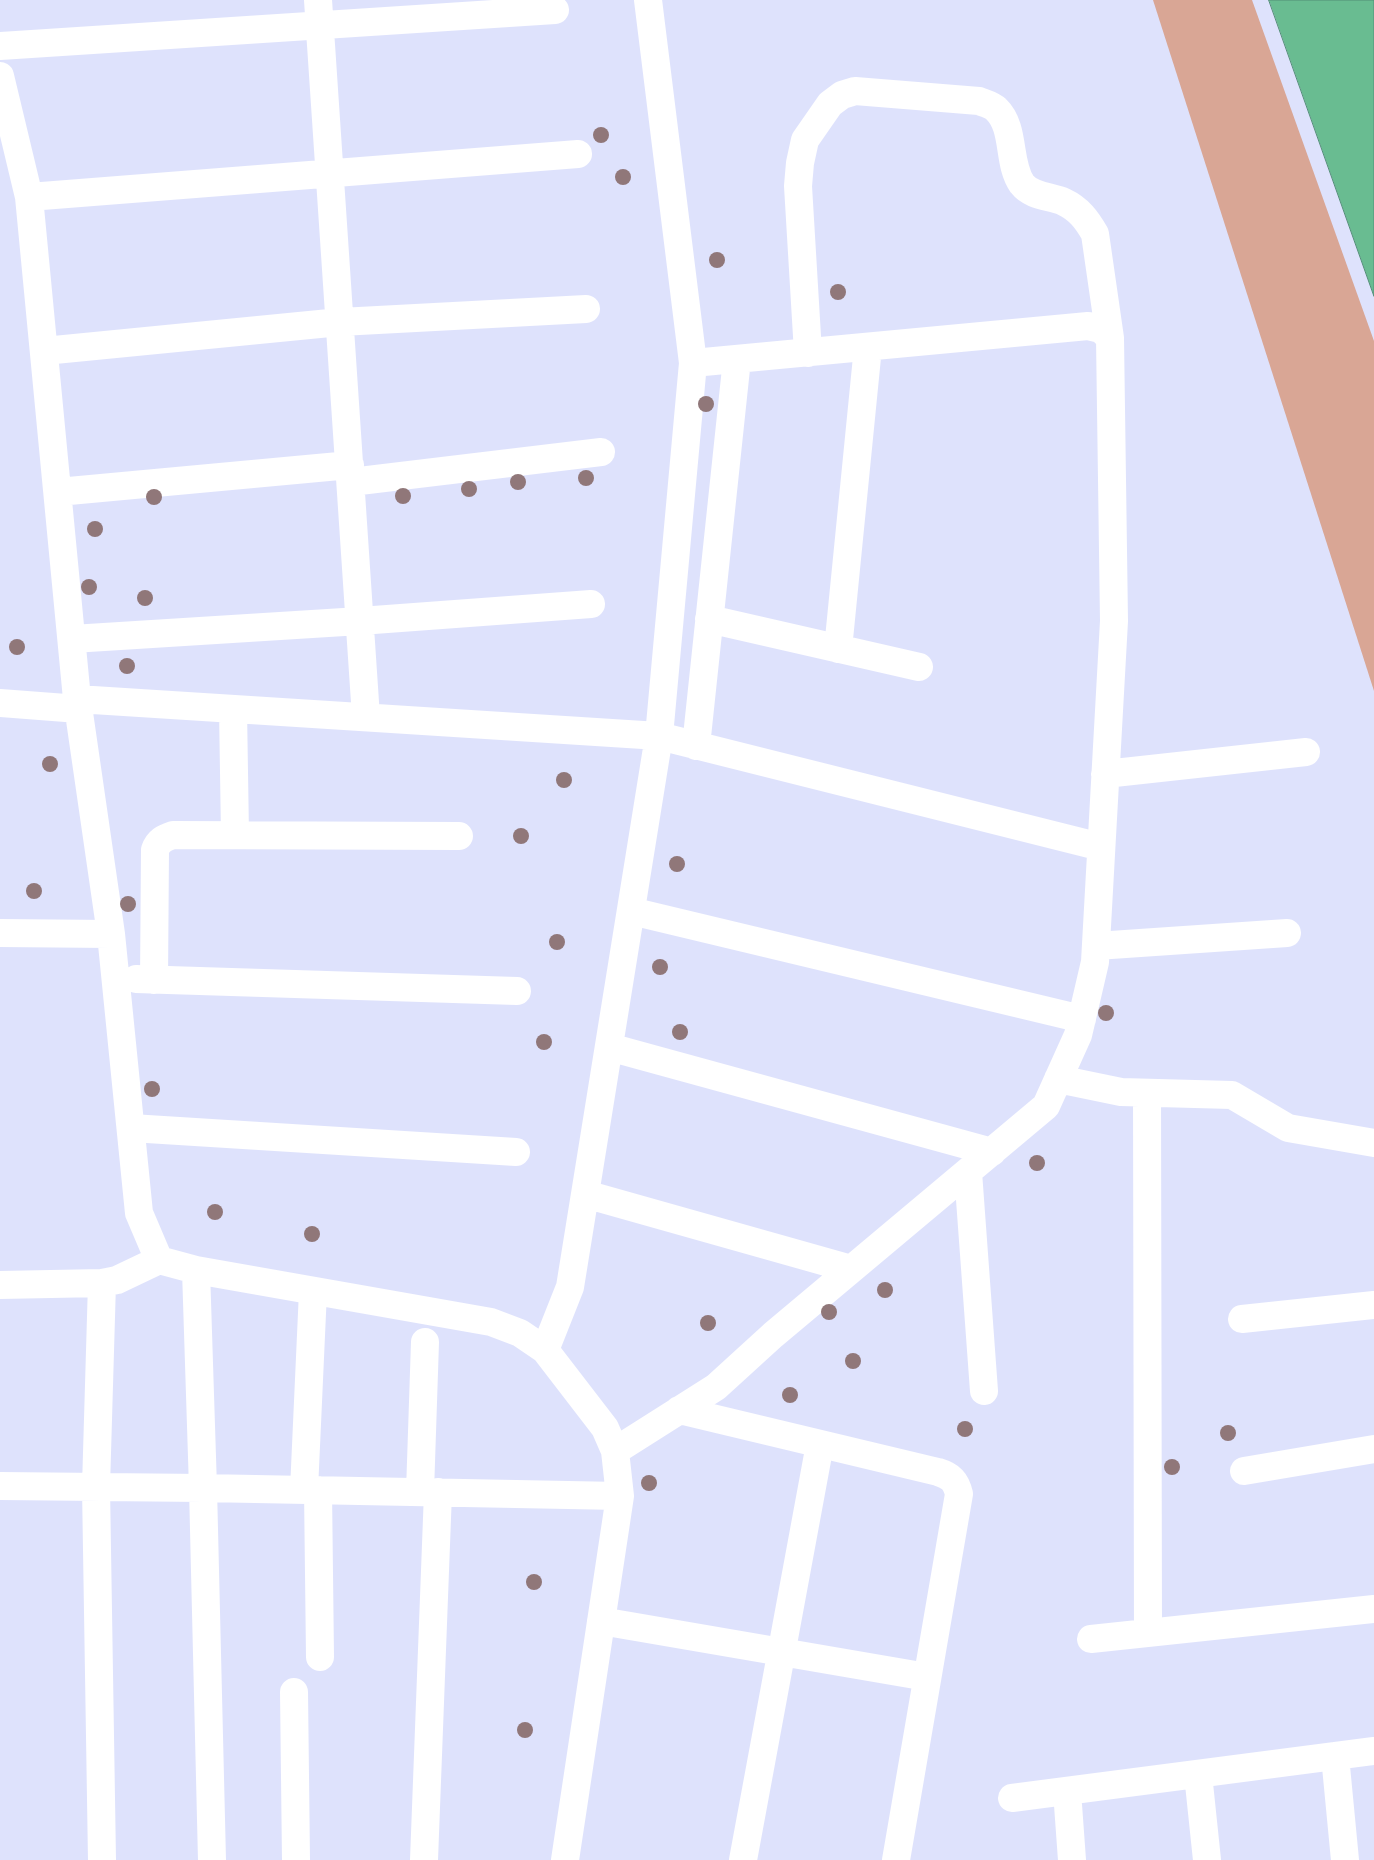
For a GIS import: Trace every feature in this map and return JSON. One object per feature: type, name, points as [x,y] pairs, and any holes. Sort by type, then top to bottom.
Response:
[{"type":"street","points":[[545,1350],[570,1287],[660,736],[692,363],[648,0]]},
{"type":"street","points":[[0,46],[319,13],[468,8],[556,10]]},
{"type":"street","points":[[319,13],[366,717]]},
{"type":"street","points":[[0,76],[29,197],[78,704],[111,934],[140,1213],[159,1260]]},
{"type":"street","points":[[615,1451],[716,1387],[773,1335],[1046,1106],[1078,1036],[1095,962],[1114,621],[1110,338],[1095,234],[1087,219],[1077,210],[1063,202],[1032,192],[1023,185],[1017,172],[1005,121],[995,108],[979,101],[855,91],[842,95],[830,104],[805,140],[800,163],[798,186],[808,353]]},
{"type":"street","points":[[29,197],[578,154]]},
{"type":"street","points":[[44,351],[340,322],[586,309]]},
{"type":"street","points":[[692,363],[1088,326],[1101,329],[1110,338]]},
{"type":"street","points":[[838,649],[868,347]]},
{"type":"street","points":[[696,746],[737,359]]},
{"type":"street","points":[[58,492],[350,473],[601,452]]},
{"type":"street","points":[[72,639],[591,604]]},
{"type":"street","points":[[709,619],[919,667]]},
{"type":"street","points":[[0,703],[234,709],[660,736],[1101,847]]},
{"type":"street","points":[[234,709],[235,835]]},
{"type":"street","points":[[1105,774],[1306,752]]},
{"type":"street","points":[[154,980],[155,850],[157,844],[164,838],[173,835],[459,836]]},
{"type":"street","points":[[631,911],[1082,1019]]},
{"type":"street","points":[[0,933],[111,934]]},
{"type":"street","points":[[1096,946],[1287,933]]},
{"type":"street","points":[[116,978],[517,991]]},
{"type":"street","points":[[609,1047],[992,1152]]},
{"type":"street","points":[[1058,1079],[1120,1092],[1232,1095],[1288,1128],[1374,1143]]},
{"type":"street","points":[[1146,1093],[1148,1633]]},
{"type":"street","points":[[131,1128],[516,1152]]},
{"type":"street","points":[[968,1172],[984,1391]]},
{"type":"street","points":[[585,1194],[851,1269]]},
{"type":"street","points":[[0,1285],[102,1283],[117,1280],[159,1260],[196,1270],[491,1322],[520,1334],[545,1350],[604,1428],[615,1451],[620,1496],[565,1860]]},
{"type":"street","points":[[196,1270],[212,1860]]},
{"type":"street","points":[[102,1283],[96,1487],[102,1860]]},
{"type":"street","points":[[313,1291],[311,1490],[320,1657]]},
{"type":"street","points":[[1242,1319],[1374,1305]]},
{"type":"street","points":[[424,1860],[429,1492],[425,1342]]},
{"type":"street","points":[[679,1410],[938,1472],[948,1475],[956,1482],[958,1494],[896,1860]]},
{"type":"street","points":[[743,1860],[820,1444]]},
{"type":"street","points":[[1244,1471],[1374,1449]]},
{"type":"street","points":[[0,1486],[620,1496]]},
{"type":"street","points":[[1091,1640],[1374,1609]]},
{"type":"street","points":[[601,1621],[927,1677]]},
{"type":"street","points":[[294,1692],[296,1860]]},
{"type":"street","points":[[1012,1798],[1374,1751]]},
{"type":"street","points":[[1335,1756],[1345,1860]]},
{"type":"street","points":[[1198,1774],[1207,1860]]},
{"type":"street","points":[[1067,1791],[1072,1860]]},
{"type":"shaded area","points":[[1153,0],[1252,0],[1374,341],[1374,691]]},
{"type":"shaded area","points":[[1269,0],[1374,0],[1374,296]]}]
